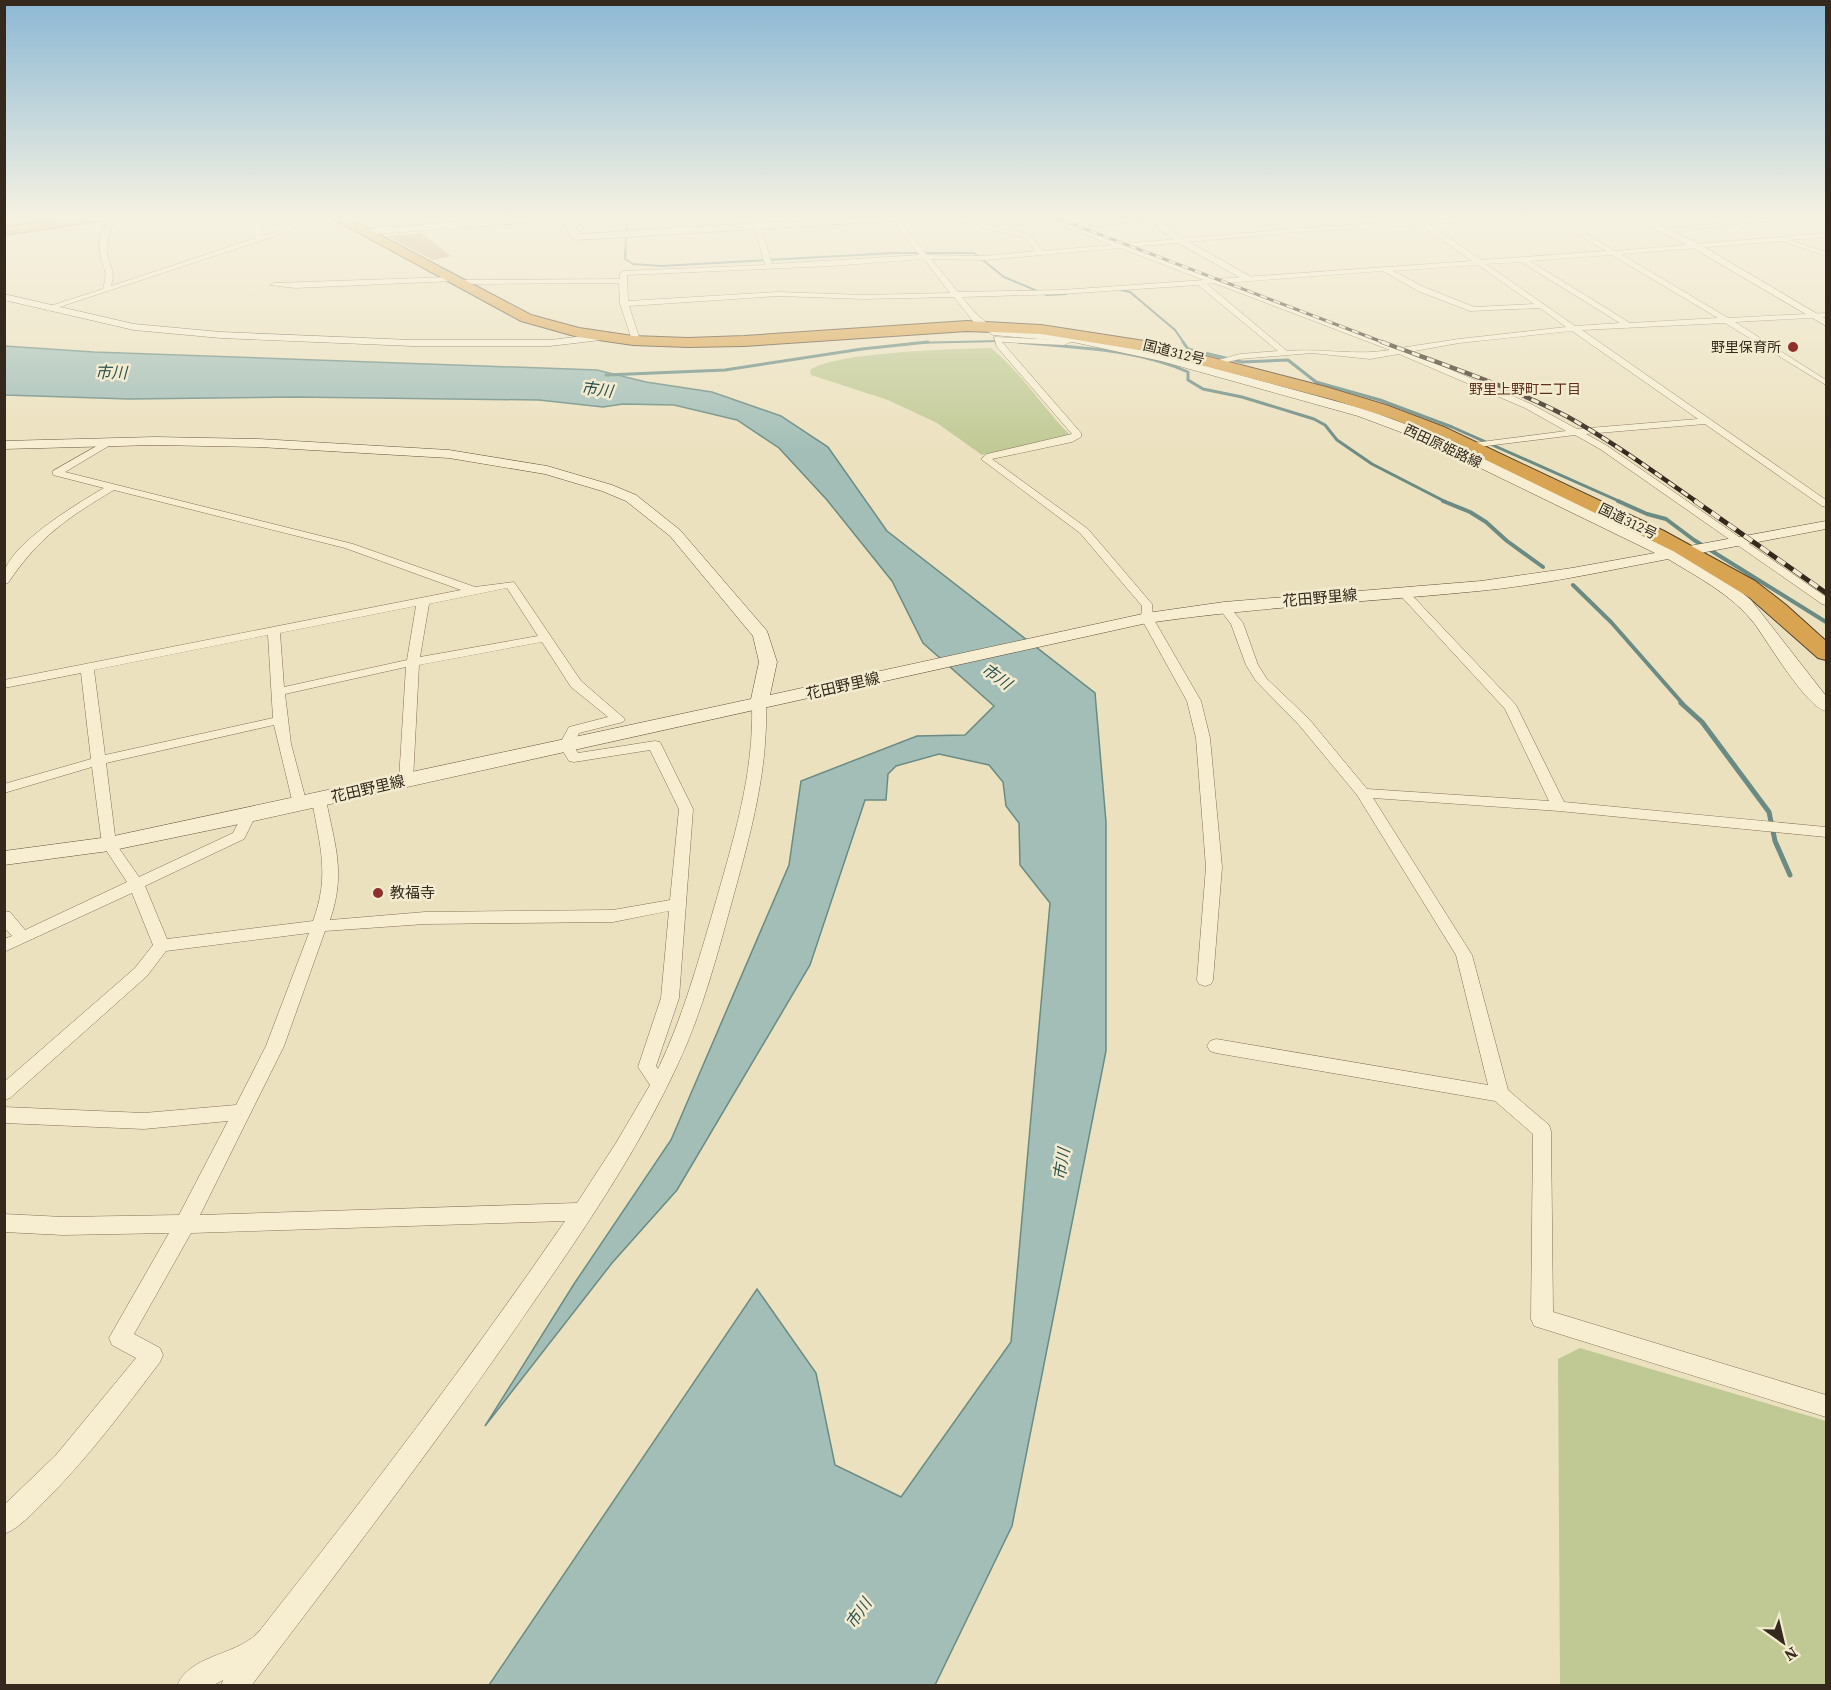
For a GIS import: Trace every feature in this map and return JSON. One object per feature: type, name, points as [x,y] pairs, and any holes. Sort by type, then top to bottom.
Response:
[{"type":"highway","name":"国道312号","points":[[482,295],[526,318],[561,329],[601,337],[707,342],[919,328],[994,337],[1045,330],[1115,339],[1218,363],[1360,402],[1473,446],[1687,550],[1750,588],[1827,653]]},
{"type":"street","points":[[50,309],[90,295]]},
{"type":"street","points":[[623,295],[636,340]]},
{"type":"street","points":[[624,304],[765,295]]},
{"type":"street","points":[[799,295],[852,297],[979,295]]},
{"type":"street","points":[[1215,295],[1284,352]]},
{"type":"street","points":[[1250,295],[1402,352],[1528,406],[1578,432],[1679,498],[1827,602]]},
{"type":"street","points":[[1434,295],[1473,309],[1542,306]]},
{"type":"street","points":[[1526,295],[1827,504]]},
{"type":"street","points":[[1580,295],[1630,326]]},
{"type":"street","points":[[1684,295],[1827,383]]},
{"type":"street","points":[[1780,295],[1827,323]]},
{"type":"street","points":[[958,296],[1078,435],[1072,439],[990,456],[986,459],[1084,531],[1148,606],[1141,619],[1170,655],[1194,701],[1203,738],[1214,867],[1205,980]]},
{"type":"street","points":[[4,297],[134,327],[221,335],[435,343],[550,344],[601,337]]},
{"type":"street","points":[[1218,363],[1240,357],[1284,352],[1312,351],[1370,356],[1459,340],[1575,328],[1827,315]]},
{"type":"street","name":"西田原姫路線","points":[[994,337],[993,332],[1073,339],[1163,358],[1387,420],[1432,439],[1670,554],[1728,589],[1760,620],[1804,683],[1827,706]]},
{"type":"street","points":[[1473,446],[1578,432],[1708,421]]},
{"type":"street","points":[[4,445],[109,442],[259,443],[449,454],[547,470],[607,488],[631,498],[675,533],[761,635],[768,663],[767,703],[761,727],[746,824],[695,1002],[659,1084],[584,1212],[445,1409],[234,1686]]},
{"type":"street","points":[[109,442],[57,473],[349,546],[474,591]]},
{"type":"street","points":[[4,581],[13,565],[45,530],[60,518],[113,487]]},
{"type":"street","name":"花田野里線","points":[[4,858],[109,844],[249,815],[1141,619],[1224,606],[1481,586],[1572,573],[1827,525]]},
{"type":"street","points":[[4,684],[510,584],[576,684],[618,719],[574,730],[566,745],[574,758],[655,745],[686,809],[670,998],[647,1067],[659,1084]]},
{"type":"street","points":[[1403,592],[1505,700],[1559,806]]},
{"type":"street","points":[[406,780],[413,662],[423,602]]},
{"type":"street","points":[[1224,606],[1237,623],[1252,665],[1262,681],[1304,722],[1363,793],[1464,955],[1500,1094]]},
{"type":"street","points":[[4,1522],[38,1494],[87,1439],[152,1355],[120,1338],[184,1224],[275,1046],[330,897],[332,868],[309,802],[284,744],[280,720],[274,631]]},
{"type":"street","points":[[278,692],[413,662],[545,638]]},
{"type":"street","points":[[87,668],[109,844],[136,884],[161,946]]},
{"type":"street","points":[[4,789],[98,761],[280,720]]},
{"type":"street","points":[[1363,793],[1559,806],[1827,832]]},
{"type":"street","points":[[4,946],[239,836],[249,815]]},
{"type":"street","points":[[4,1093],[141,972],[161,946],[319,926],[425,918],[613,916],[679,904]]},
{"type":"street","points":[[4,916],[22,937]]},
{"type":"street","points":[[1216,1046],[1500,1094],[1542,1131],[1542,1319],[1827,1406]]},
{"type":"street","points":[[4,1115],[144,1121],[240,1112]]},
{"type":"street","points":[[4,1223],[63,1226],[184,1224],[584,1212]]},
{"type":"street","points":[[190,1686],[201,1677],[263,1649]]},
{"type":"green space","points":[[991,348],[1022,379],[1070,435],[1069,437],[982,455],[937,423],[888,400],[811,375],[810,370],[824,364],[869,355]]},
{"type":"green space","points":[[1580,1348],[1826,1421],[1826,1685],[1560,1685],[1558,1359]]},
{"type":"water","name":"市川","points":[[4,346],[94,352],[597,370],[646,382],[712,392],[781,416],[828,447],[887,531],[1095,693],[1106,822],[1106,1051],[1012,1526],[935,1685],[489,1685],[757,1289],[816,1373],[835,1465],[901,1497],[1011,1342],[1050,903],[1020,865],[1019,823],[1006,806],[1003,782],[989,765],[939,754],[896,766],[888,774],[886,800],[865,800],[810,965],[677,1190],[612,1263],[485,1426],[574,1284],[671,1140],[789,865],[801,781],[917,736],[965,735],[994,706],[923,643],[892,581],[827,500],[779,448],[737,420],[674,405],[623,404],[603,407],[539,400],[295,397],[129,399],[5,395]]},
{"type":"waterway","points":[[1133,295],[1175,330],[1184,343]]},
{"type":"waterway","points":[[921,343],[999,341]]},
{"type":"waterway","points":[[921,343],[928,342]]},
{"type":"waterway","points":[[1027,343],[1018,342],[1104,350],[1147,358],[1188,372],[1188,380],[1203,389],[1242,397],[1314,419],[1325,425],[1337,440],[1372,464],[1446,502]]},
{"type":"waterway","points":[[1183,342],[1188,349],[1242,362],[1288,360],[1316,382],[1380,400],[1452,427],[1621,502]]},
{"type":"waterway","points":[[911,343],[921,343]]},
{"type":"waterway","name":"市川","points":[[606,375],[725,370],[862,349],[921,343]]},
{"type":"waterway","points":[[1443,501],[1470,512],[1486,522],[1507,541],[1543,567]]},
{"type":"waterway","points":[[1618,501],[1647,514],[1666,519],[1694,540],[1826,622]]},
{"type":"waterway","points":[[1573,585],[1611,622],[1683,704]]},
{"type":"waterway","points":[[1681,703],[1702,722],[1769,812],[1775,841],[1790,875]]},
{"type":"railway","points":[[1258,295],[1385,343]]},
{"type":"railway","points":[[1382,342],[1500,386],[1568,417],[1618,447],[1697,502]]},
{"type":"railway","points":[[1695,501],[1826,593]]},
{"type":"place","name":"野里保育所","points":[[1793,347]]},
{"type":"place","name":"教福寺","points":[[378,893]]},
{"type":"district","name":"野里上野町二丁目","points":[[1525,389]]}]
